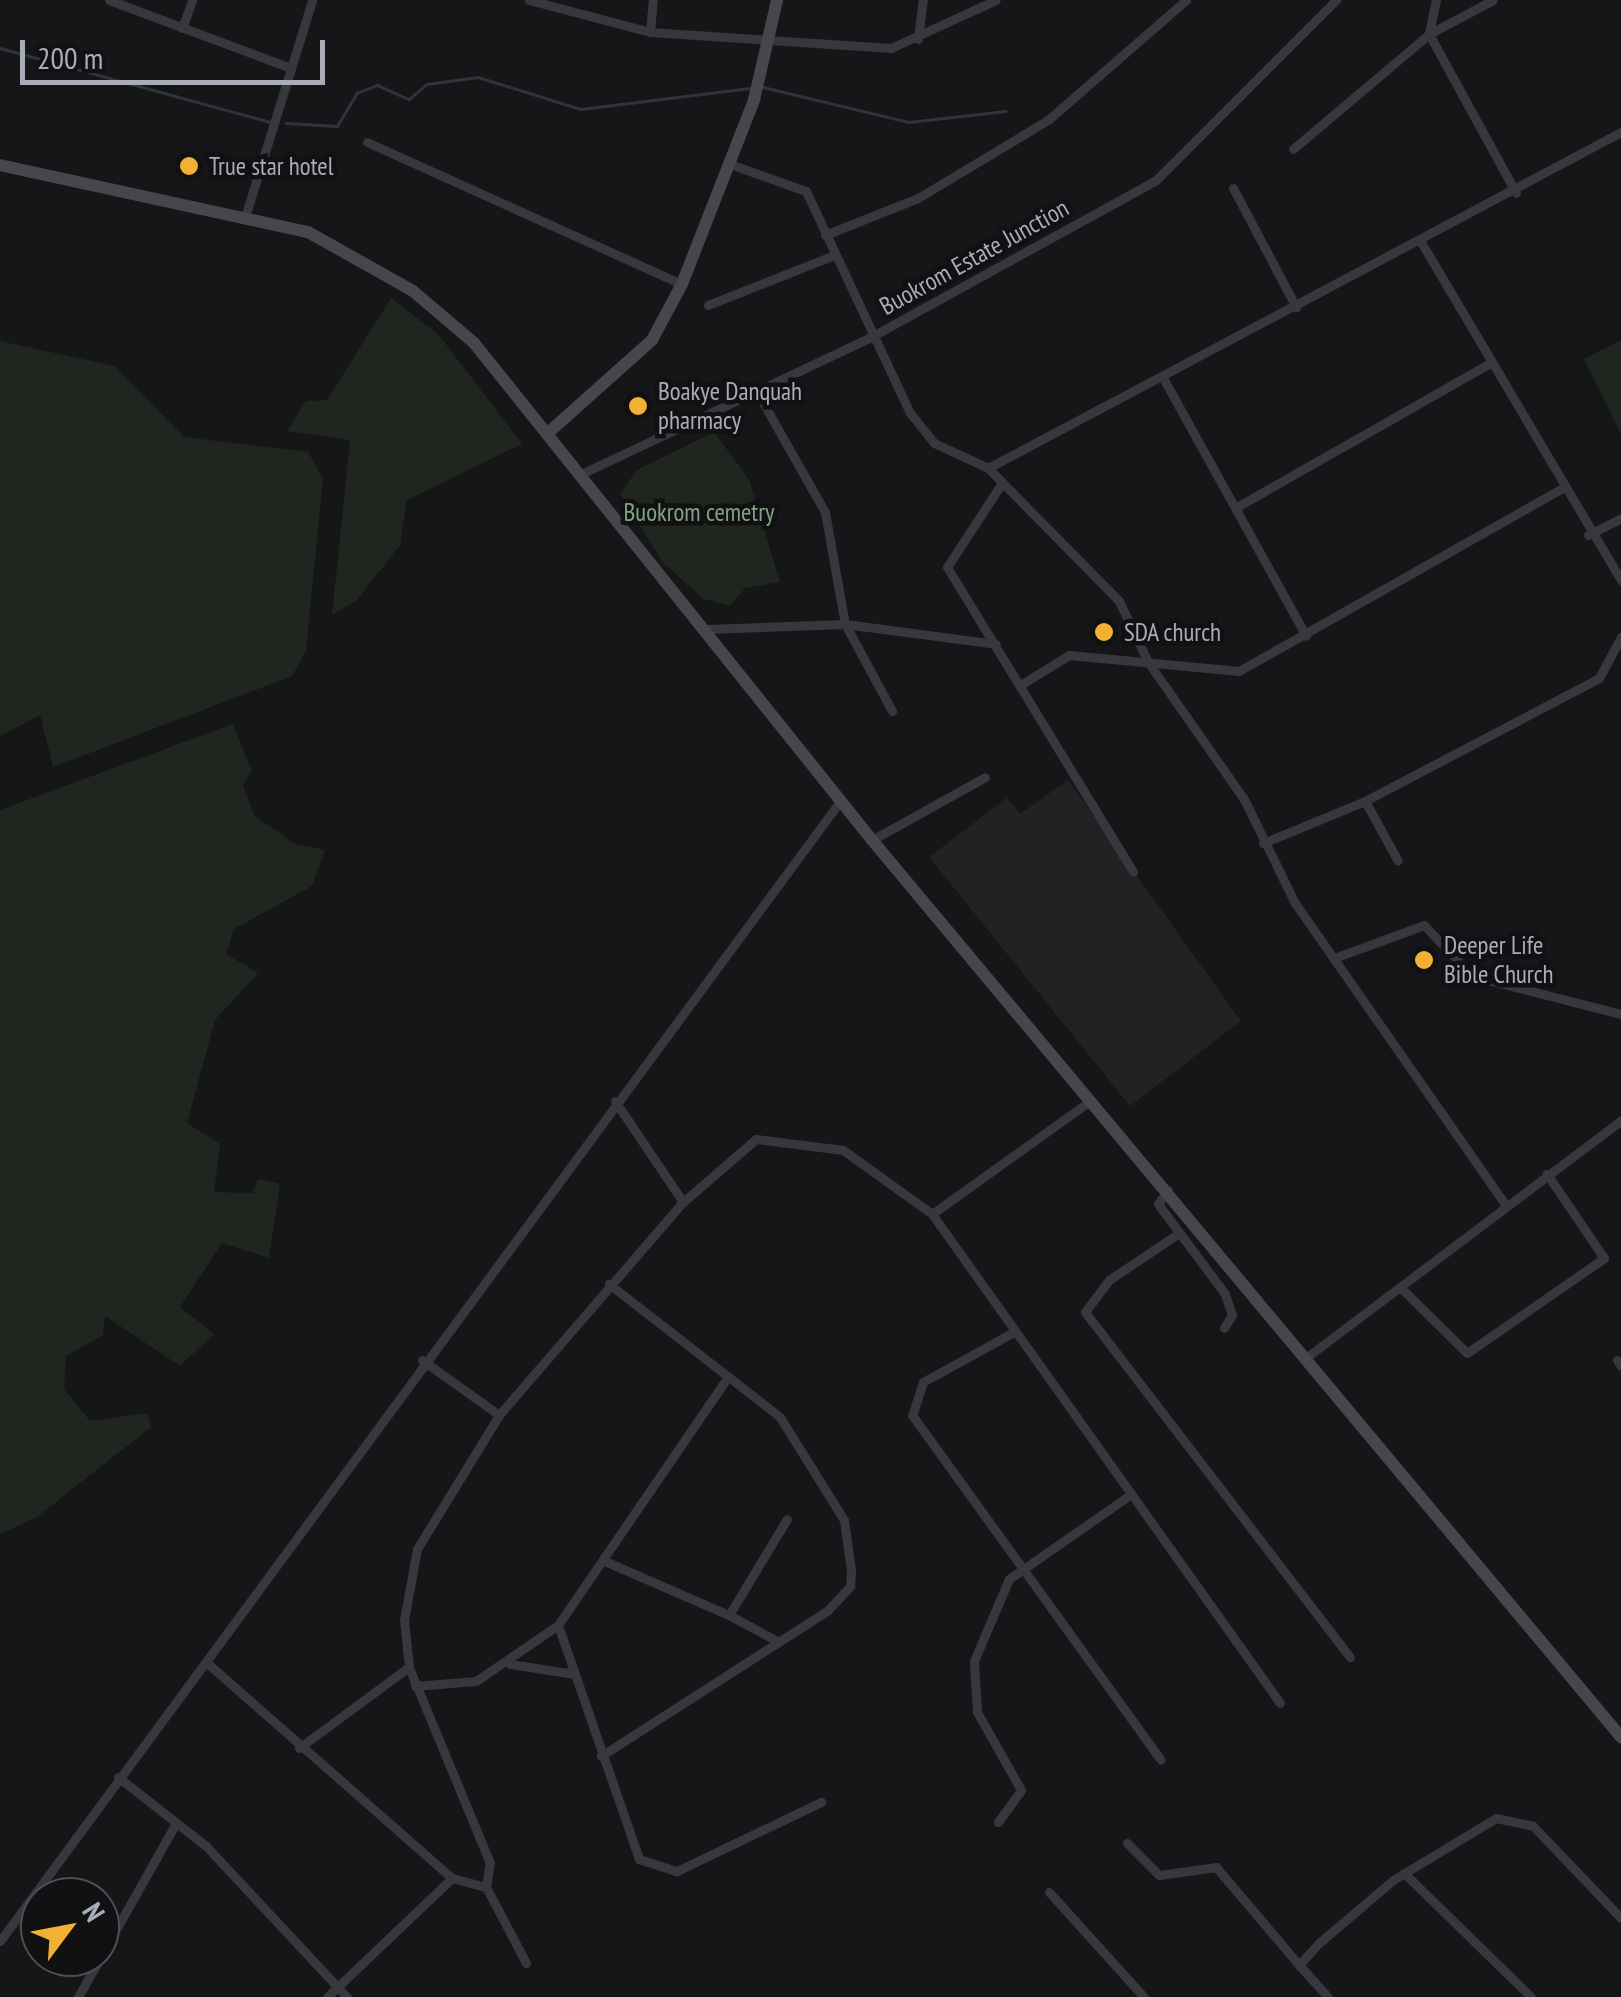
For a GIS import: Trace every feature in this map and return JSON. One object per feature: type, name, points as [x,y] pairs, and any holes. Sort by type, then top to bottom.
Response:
[{"type":"street","points":[[182,28],[192,0]]},
{"type":"street","points":[[245,217],[312,0]]},
{"type":"street","points":[[529,0],[650,32],[770,35],[891,48],[918,39],[996,0]]},
{"type":"street","points":[[650,32],[653,0]]},
{"type":"street","points":[[548,432],[652,340],[682,284],[754,100],[778,0]]},
{"type":"street","points":[[918,39],[924,0]]},
{"type":"street","points":[[825,235],[918,198],[1048,120],[1186,0]]},
{"type":"street","name":"Buokrom Estate Junction","points":[[579,475],[869,338],[1168,172],[1336,0]]},
{"type":"street","points":[[1436,0],[1430,34],[1516,193]]},
{"type":"street","points":[[1294,149],[1430,34],[1493,0]]},
{"type":"street","points":[[114,1],[291,68]]},
{"type":"street","points":[[988,468],[1516,193],[1620,134]]},
{"type":"street","points":[[367,142],[682,284]]},
{"type":"street","points":[[730,164],[806,190],[869,338],[934,443],[988,468],[1000,486],[1085,560],[1119,601],[1148,662],[1221,762],[1263,843],[1334,958],[1505,1204]]},
{"type":"street","points":[[0,165],[245,217],[342,247],[421,296],[548,432],[872,840],[1090,1101],[1230,1260],[1621,1736]]},
{"type":"street","points":[[1233,188],[1296,307]]},
{"type":"street","points":[[1421,242],[1588,535],[1621,580]]},
{"type":"street","points":[[708,305],[834,255]]},
{"type":"street","points":[[1235,508],[1490,363]]},
{"type":"street","points":[[1162,376],[1306,636]]},
{"type":"street","points":[[758,392],[824,512],[845,624],[892,711]]},
{"type":"street","points":[[1000,486],[947,567],[1022,684],[1133,872]]},
{"type":"street","points":[[1022,684],[1068,655],[1148,662],[1225,676],[1306,636],[1561,489]]},
{"type":"street","points":[[1588,535],[1621,518]]},
{"type":"street","points":[[706,629],[845,624],[996,644]]},
{"type":"street","points":[[1263,843],[1365,802],[1599,678],[1621,637]]},
{"type":"street","points":[[872,840],[984,778]]},
{"type":"street","points":[[0,1941],[422,1360],[840,800]]},
{"type":"street","points":[[1365,802],[1398,862]]},
{"type":"street","points":[[1334,958],[1424,925],[1472,976],[1621,1014]]},
{"type":"street","points":[[615,1101],[682,1202]]},
{"type":"street","points":[[932,1214],[1090,1101]]},
{"type":"street","points":[[1307,1358],[1505,1204],[1617,1123],[1621,1137]]},
{"type":"street","points":[[526,1963],[486,1887],[490,1863],[409,1667],[404,1620],[417,1550],[499,1415],[682,1202],[756,1140],[843,1150],[932,1214],[1012,1332],[1280,1703]]},
{"type":"street","points":[[1400,1287],[1467,1353],[1604,1258],[1547,1174]]},
{"type":"street","points":[[1168,1190],[1158,1204],[1176,1235],[1214,1276],[1232,1315],[1224,1328]]},
{"type":"street","points":[[1176,1235],[1109,1280],[1085,1312],[1350,1658]]},
{"type":"street","points":[[1214,1276],[1230,1260]]},
{"type":"street","points":[[600,1756],[779,1642],[850,1586],[844,1520],[792,1431],[609,1284]]},
{"type":"street","points":[[1012,1332],[923,1382],[912,1415],[1161,1760]]},
{"type":"street","points":[[422,1360],[499,1415]]},
{"type":"street","points":[[415,1686],[448,1689],[510,1664],[558,1625],[607,1562],[728,1377]]},
{"type":"street","points":[[998,1822],[1021,1790],[977,1712],[971,1677],[1020,1568],[1130,1495]]},
{"type":"street","points":[[729,1615],[787,1518]]},
{"type":"street","points":[[607,1562],[729,1615],[779,1642]]},
{"type":"street","points":[[558,1625],[627,1842],[654,1869],[716,1858],[821,1802]]},
{"type":"street","points":[[206,1662],[299,1748],[452,1878],[486,1887]]},
{"type":"street","points":[[510,1664],[574,1674]]},
{"type":"street","points":[[299,1748],[409,1667]]},
{"type":"street","points":[[118,1778],[176,1823],[347,1997]]},
{"type":"street","points":[[1298,1966],[1404,1873],[1496,1818],[1521,1820],[1621,1918]]},
{"type":"street","points":[[78,1997],[176,1823]]},
{"type":"street","points":[[1126,1843],[1159,1875],[1216,1867],[1328,1997]]},
{"type":"street","points":[[1404,1873],[1531,1997]]},
{"type":"street","points":[[327,1997],[452,1878]]},
{"type":"street","points":[[1049,1892],[1144,1997]]},
{"type":"shaded area","points":[[1068,780],[1241,1021],[1130,1106],[929,857],[1007,798],[1020,814]]},
{"type":"green space","points":[[391,298],[439,335],[522,444],[407,500],[400,545],[357,600],[332,615],[350,440],[287,431],[306,401],[327,400]]},
{"type":"green space","points":[[1621,340],[1621,434],[1584,359]]},
{"type":"green space","points":[[0,341],[114,366],[184,437],[308,452],[323,479],[306,651],[292,676],[53,767],[40,715],[0,736]]},
{"type":"green space","name":"Buokrom cemetry","points":[[714,432],[749,479],[780,582],[745,588],[730,606],[704,599],[664,564],[620,494],[637,470]]},
{"type":"green space","points":[[233,724],[252,771],[243,785],[254,815],[295,844],[325,850],[312,886],[234,929],[226,954],[258,973],[215,1020],[187,1123],[220,1144],[214,1192],[253,1193],[258,1179],[280,1184],[269,1258],[222,1243],[180,1307],[214,1334],[180,1366],[105,1316],[103,1335],[66,1356],[64,1389],[90,1421],[147,1413],[151,1427],[37,1517],[0,1534],[0,810]]},
{"type":"waterway","points":[[0,48],[270,122]]},
{"type":"waterway","points":[[286,123],[337,126],[357,93],[377,85],[409,99],[427,84],[478,77],[581,109],[750,88]]},
{"type":"waterway","points":[[763,87],[909,122],[1005,111]]},
{"type":"place","name":"True star hotel","points":[[189,166]]},
{"type":"place","name":"Boakye Danquah pharmacy","points":[[638,406]]},
{"type":"place","name":"SDA church","points":[[1104,632]]},
{"type":"place","name":"Deeper Life Bible Church","points":[[1424,960]]}]
